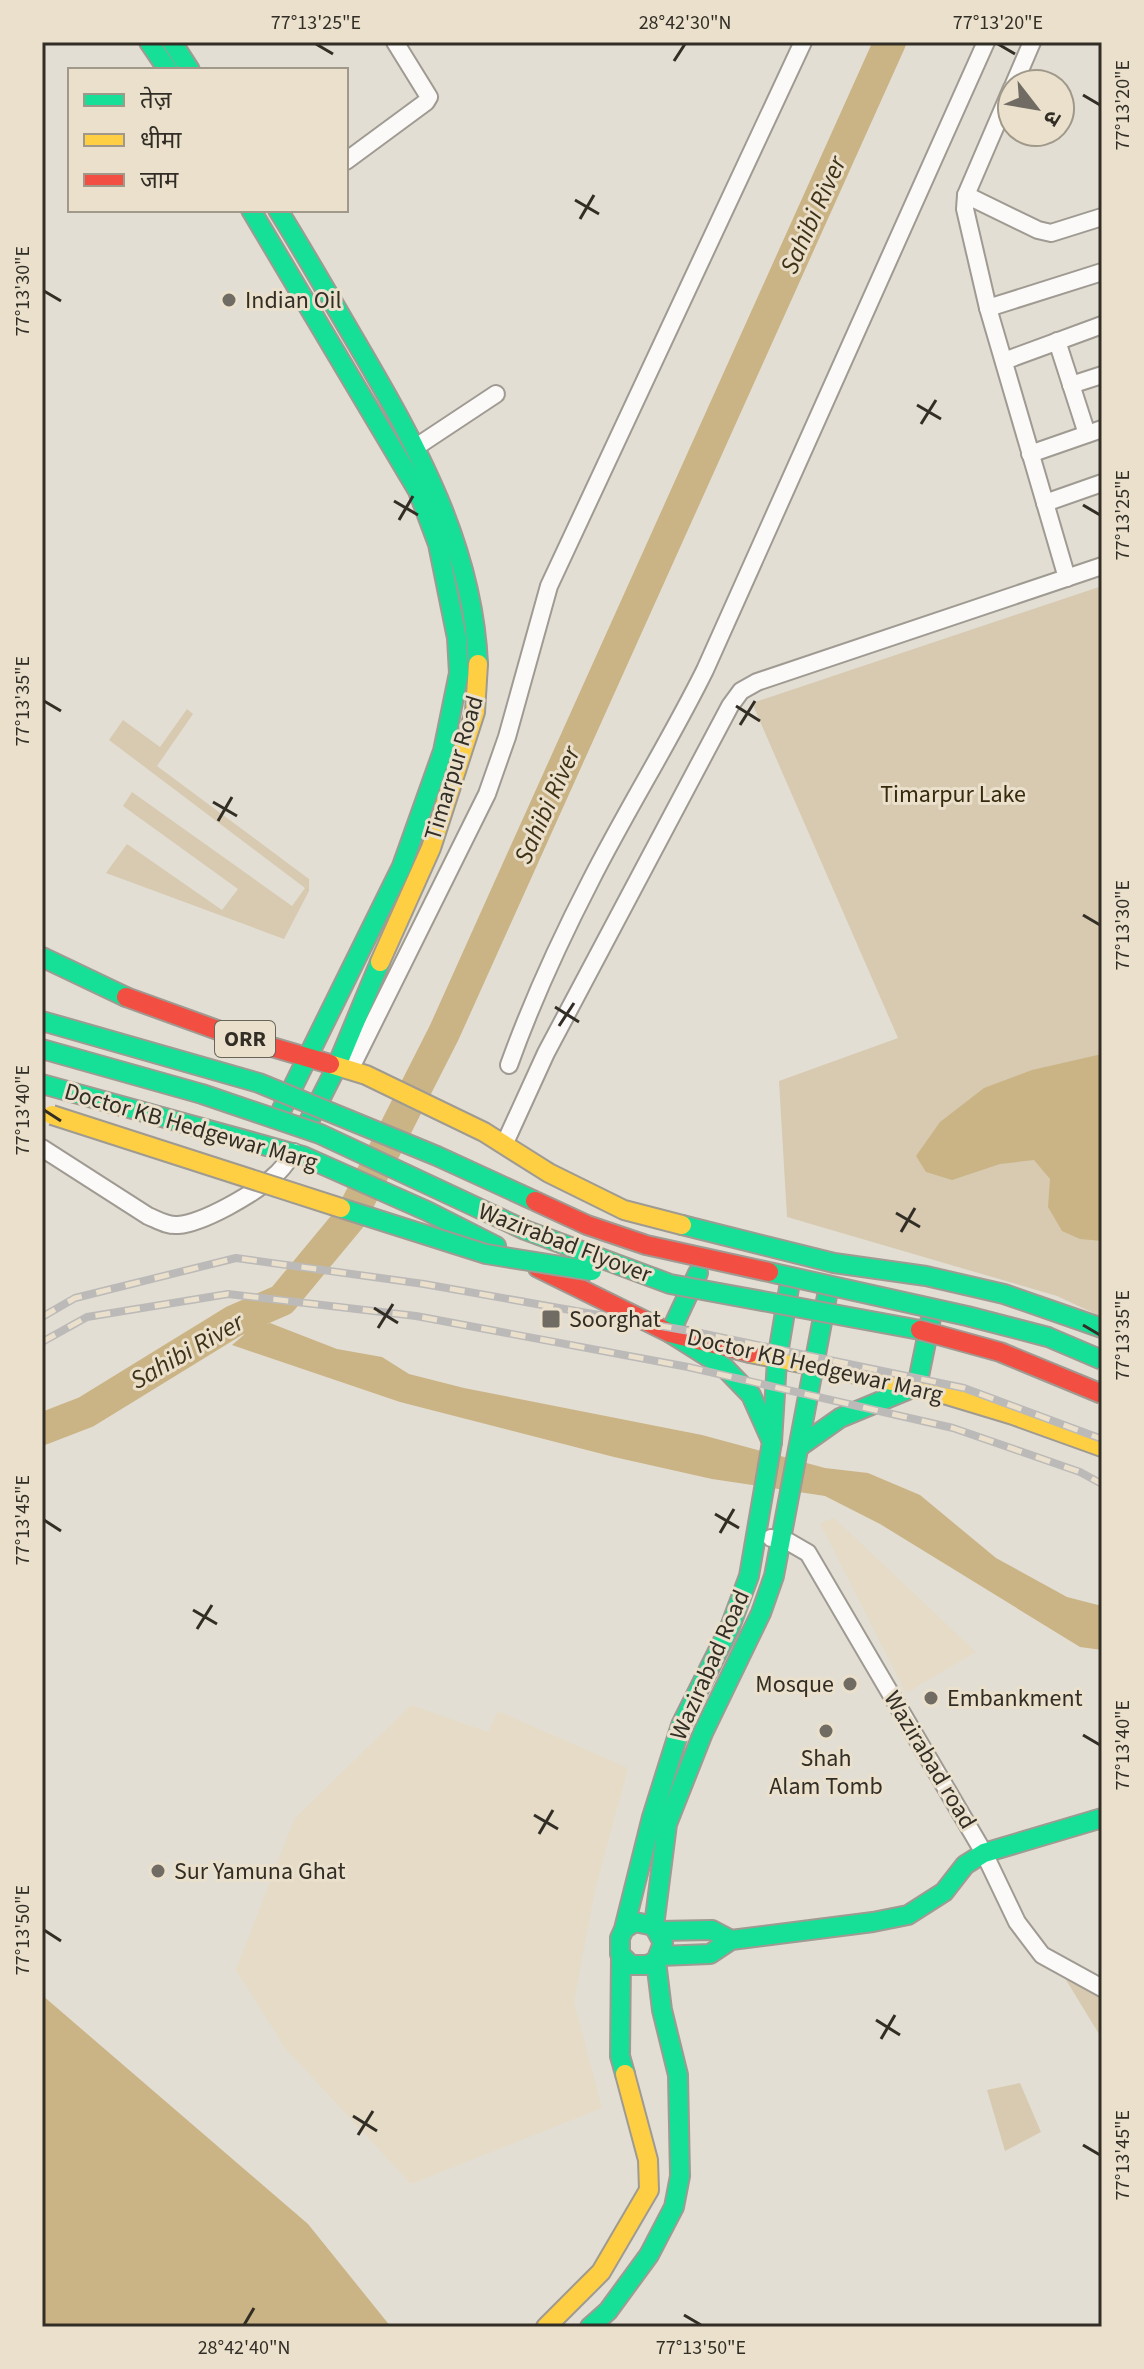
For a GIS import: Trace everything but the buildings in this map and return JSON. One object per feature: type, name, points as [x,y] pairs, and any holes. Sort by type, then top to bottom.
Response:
[{"type":"main road","points":[[149,42],[167,68]]},
{"type":"main road","points":[[172,42],[189,68]]},
{"type":"main road","name":"Timarpur Road","points":[[252,212],[418,491],[438,544],[457,638],[459,673],[443,751],[402,866],[309,1060],[264,1143]]},
{"type":"main road","name":"Timarpur Road","points":[[280,212],[416,447],[457,540],[473,607],[480,688],[431,848],[364,998],[351,1071],[294,1152]]},
{"type":"main road","name":"ORR","points":[[42,957],[126,997],[309,1060],[351,1071]]},
{"type":"main road","points":[[42,972],[126,997]]},
{"type":"main road","name":"Wazirabad Flyover","points":[[42,1021],[259,1083],[437,1156],[587,1225],[646,1245],[967,1316],[1048,1337],[1102,1360]]},
{"type":"main road","name":"Wazirabad Flyover","points":[[42,1049],[202,1094],[320,1134],[512,1224],[670,1284],[918,1329],[1000,1352],[1102,1394]]},
{"type":"main road","points":[[351,1071],[484,1132],[549,1173],[624,1210],[834,1263],[939,1279],[1004,1294],[1102,1328]]},
{"type":"main road","name":"Doctor KB Hedgewar Marg","points":[[42,1084],[294,1152],[427,1211],[670,1333],[777,1360],[917,1386],[1013,1415],[1102,1447]]},
{"type":"main road","points":[[47,1114],[486,1254],[670,1284]]},
{"type":"main road","points":[[591,1294],[624,1210]]},
{"type":"main road","points":[[715,1233],[670,1333],[724,1367],[751,1395],[772,1442]]},
{"type":"main road","name":"Wazirabad Road","points":[[624,1929],[652,1817],[681,1725],[730,1627],[749,1576],[772,1442],[777,1360],[795,1254]]},
{"type":"main road","name":"Wazirabad Road","points":[[656,1929],[667,1824],[703,1733],[761,1613],[774,1576],[834,1263]]},
{"type":"main road","points":[[799,1447],[820,1427],[852,1409],[917,1386],[939,1279]]},
{"type":"main road","points":[[621,1957],[637,1967],[651,1965],[658,1958],[710,1954],[731,1940],[908,1915],[944,1892],[965,1865],[984,1853],[1102,1818]]},
{"type":"main road","points":[[546,2327],[601,2272],[649,2190],[648,2160],[620,2056],[621,1957],[617,1942],[624,1929],[635,1922],[656,1929],[712,1930],[731,1940]]},
{"type":"main road","points":[[590,2327],[608,2311],[649,2255],[674,2207],[680,2176],[678,2075],[662,2010],[658,1958],[663,1943],[656,1929]]},
{"type":"street","points":[[348,160],[429,97],[395,42]]},
{"type":"street","points":[[351,1071],[487,794],[507,737],[549,586],[803,42]]},
{"type":"street","points":[[509,1065],[534,998],[591,879],[705,670],[986,42]]},
{"type":"street","points":[[1021,68],[1032,42]]},
{"type":"street","points":[[996,125],[966,195],[965,209],[988,308],[1067,578]]},
{"type":"street","points":[[966,195],[1038,230],[1051,233],[1102,217]]},
{"type":"street","points":[[988,308],[1102,272]]},
{"type":"street","points":[[1004,361],[1102,325]]},
{"type":"street","points":[[1030,454],[1094,431],[1071,385],[1057,341]]},
{"type":"street","points":[[1071,385],[1102,375]]},
{"type":"street","points":[[416,447],[496,394]]},
{"type":"street","points":[[1045,503],[1102,483]]},
{"type":"street","points":[[504,1145],[546,1053],[730,706],[741,691],[757,682],[1102,566]]},
{"type":"street","points":[[42,1148],[148,1216],[176,1226],[217,1211],[268,1181],[294,1152]]},
{"type":"street","name":"Wazirabad road","points":[[759,1529],[783,1532],[808,1553],[984,1853],[1017,1922],[1042,1955],[1102,1988]]},
{"type":"shaded area","points":[[1102,1054],[1102,1241],[1080,1239],[1062,1231],[1048,1207],[1050,1179],[1034,1160],[1000,1164],[952,1180],[926,1172],[916,1156],[940,1122],[984,1088],[1032,1070]]},
{"type":"shaded area","points":[[270,1323],[337,1349],[382,1357],[409,1374],[464,1388],[702,1435],[825,1468],[868,1473],[920,1495],[996,1558],[1067,1597],[1102,1606],[1102,1650],[1080,1647],[880,1524],[825,1496],[712,1479],[614,1457],[400,1402],[232,1345],[252,1328]]},
{"type":"shaded area","points":[[834,1518],[976,1652],[906,1693],[820,1523]]},
{"type":"shaded area","points":[[411,1705],[488,1732],[498,1711],[628,1768],[595,1890],[574,2002],[602,2108],[411,2184],[285,2048],[236,1970],[294,1819]]},
{"type":"shaded area","points":[[42,1995],[308,2224],[391,2327],[42,2327]]},
{"type":"green space","name":"Timarpur Lake","points":[[1102,586],[1102,1317],[1057,1296],[787,1217],[779,1081],[898,1038],[752,703]]},
{"type":"green space","points":[[187,709],[193,714],[157,766],[309,879],[309,891],[284,939],[106,873],[127,844],[222,910],[238,889],[123,806],[132,792],[292,906],[305,888],[109,740],[123,720],[160,747]]},
{"type":"green space","points":[[1057,1965],[1102,1993],[1102,2039]]},
{"type":"green space","points":[[1020,2083],[1041,2132],[1005,2151],[987,2090]]},
{"type":"waterway","name":"Sahibi River","points":[[42,1429],[86,1412],[234,1321],[282,1300],[350,1218],[444,1033],[890,42]]},
{"type":"waterway","points":[[234,1321],[273,1336]]},
{"type":"railway","points":[[42,1317],[75,1298],[236,1258],[424,1284],[695,1332],[964,1388],[1102,1439]]},
{"type":"railway","points":[[42,1342],[87,1317],[228,1294],[416,1316],[688,1367],[953,1428],[1080,1472],[1102,1484]]},
{"type":"traffic: fast","points":[[149,42],[167,68]]},
{"type":"traffic: fast","points":[[172,42],[189,68]]},
{"type":"traffic: fast","points":[[252,212],[418,491],[438,544],[457,638],[459,673],[443,751],[402,866],[282,1109]]},
{"type":"traffic: fast","points":[[279,212],[381,384],[421,460],[453,538],[465,579],[474,621],[478,664]]},
{"type":"traffic: fast","points":[[42,957],[126,997]]},
{"type":"traffic: fast","points":[[309,1121],[336,1068],[380,962]]},
{"type":"traffic: fast","points":[[42,1021],[259,1083],[437,1156],[535,1201]]},
{"type":"traffic: fast","points":[[42,1049],[202,1094],[320,1134],[525,1230],[670,1284],[920,1330]]},
{"type":"traffic: fast","points":[[42,1084],[303,1156],[427,1211],[496,1246]]},
{"type":"traffic: fast","points":[[341,1208],[486,1254],[592,1271]]},
{"type":"traffic: fast","points":[[682,1225],[834,1263],[926,1276],[1004,1294],[1102,1328]]},
{"type":"traffic: fast","points":[[769,1272],[1048,1337],[1102,1360]]},
{"type":"traffic: fast","points":[[698,1273],[670,1333],[724,1367],[751,1395],[772,1442]]},
{"type":"traffic: fast","points":[[624,1929],[635,1922],[654,1926],[663,1943],[656,1961],[647,1965],[631,1965],[620,1954],[620,1938],[652,1817],[681,1725],[730,1627],[749,1576],[772,1442],[777,1360],[789,1288]]},
{"type":"traffic: fast","points":[[654,1926],[667,1824],[703,1733],[761,1613],[774,1576],[827,1296]]},
{"type":"traffic: fast","points":[[799,1447],[840,1418],[917,1386],[932,1313]]},
{"type":"traffic: fast","points":[[660,1956],[710,1954],[731,1940],[908,1915],[944,1892],[965,1865],[984,1853],[1102,1818]]},
{"type":"traffic: fast","points":[[659,1931],[712,1930],[731,1940]]},
{"type":"traffic: fast","points":[[621,1957],[620,2056],[625,2074]]},
{"type":"traffic: fast","points":[[590,2327],[608,2311],[649,2255],[674,2207],[680,2176],[678,2075],[662,2010],[656,1961]]},
{"type":"traffic: slow","points":[[380,962],[431,848],[475,712],[478,664]]},
{"type":"traffic: slow","points":[[330,1064],[366,1075],[484,1132],[549,1173],[624,1210],[682,1225]]},
{"type":"traffic: slow","points":[[52,1115],[341,1208]]},
{"type":"traffic: slow","points":[[750,1353],[917,1386],[1013,1415],[1102,1447]]},
{"type":"traffic: slow","points":[[546,2327],[601,2272],[649,2190],[648,2160],[625,2074]]},
{"type":"traffic: jam","points":[[126,997],[234,1036],[330,1064]]},
{"type":"traffic: jam","points":[[535,1201],[587,1225],[646,1245],[769,1272]]},
{"type":"traffic: jam","points":[[538,1268],[670,1333],[750,1353]]},
{"type":"traffic: jam","points":[[920,1330],[1000,1352],[1102,1394]]},
{"type":"place","name":"Indian Oil","points":[[229,300]]},
{"type":"place","name":"Soorghat","points":[[551,1319]]},
{"type":"place","name":"Mosque","points":[[850,1684]]},
{"type":"place","name":"Embankment","points":[[931,1698]]},
{"type":"place","name":"Shah Alam Tomb","points":[[826,1731]]},
{"type":"place","name":"Sur Yamuna Ghat","points":[[158,1871]]}]
